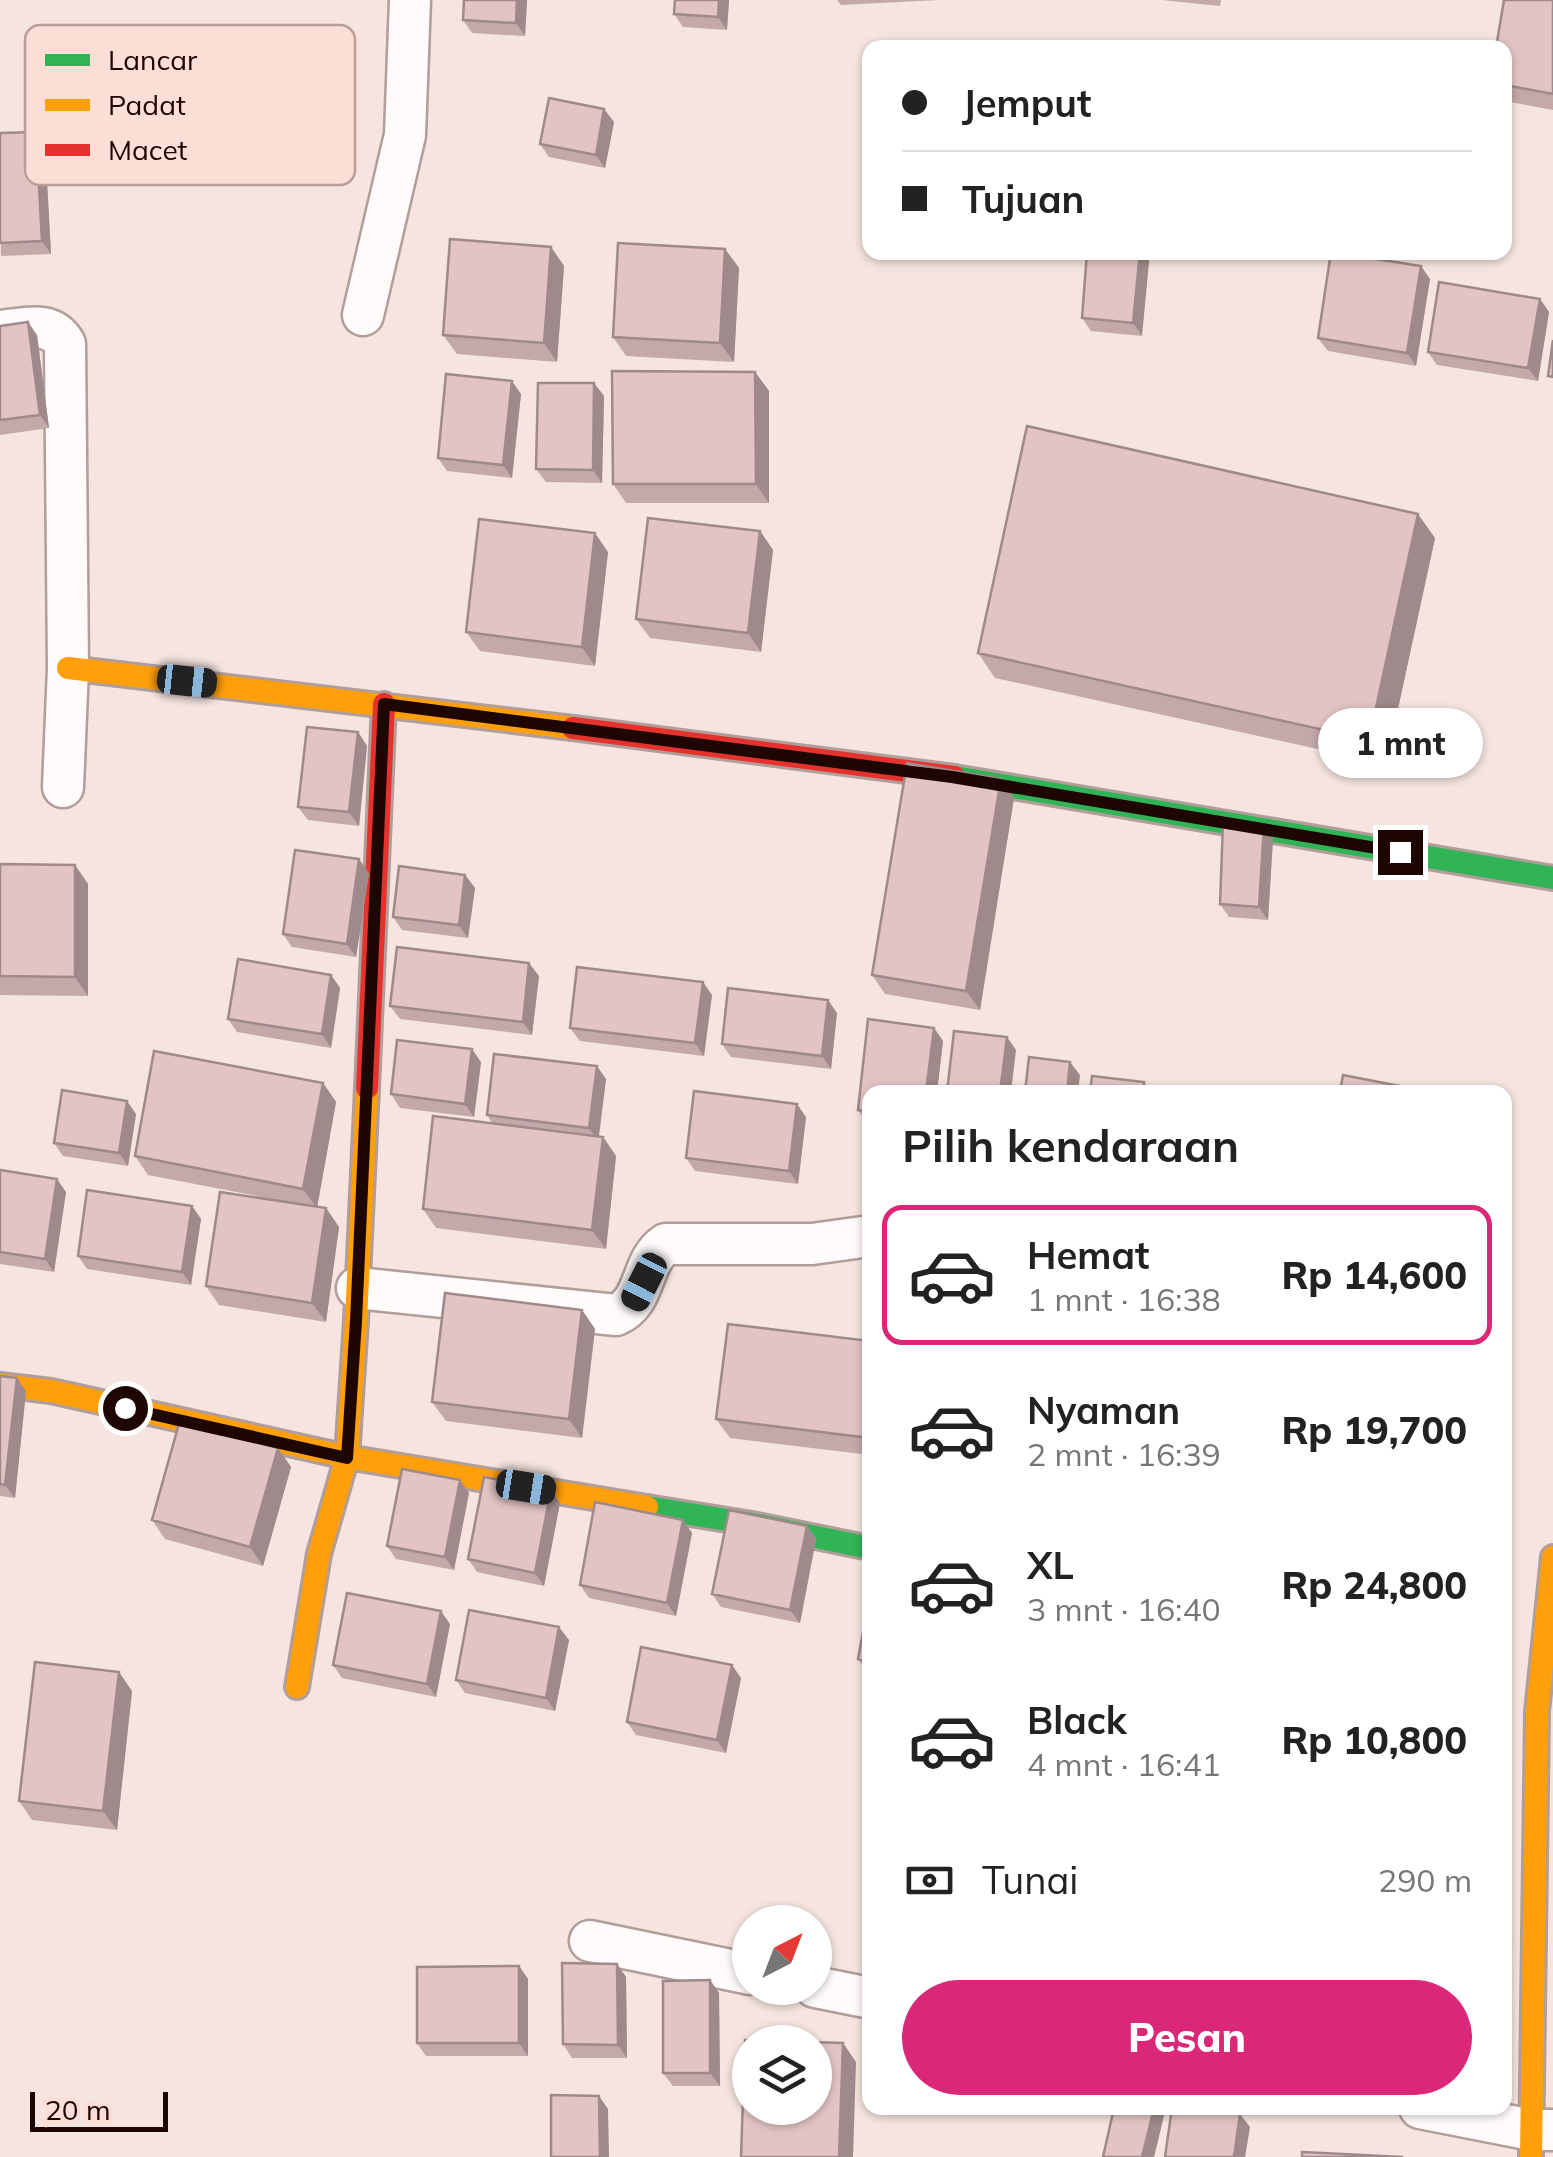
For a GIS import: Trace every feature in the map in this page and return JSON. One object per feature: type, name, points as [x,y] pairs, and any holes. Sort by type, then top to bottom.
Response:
[{"type":"main road","points":[[68,668],[952,777],[1553,878]]},
{"type":"main road","points":[[297,1687],[319,1554],[347,1458],[384,704]]},
{"type":"main road","points":[[0,1385],[51,1392],[347,1458],[752,1524],[862,1546]]},
{"type":"main road","points":[[1539,2139],[1521,1708],[1553,1557]]},
{"type":"street","points":[[363,315],[405,136],[410,0]]},
{"type":"street","points":[[0,331],[48,327],[65,344],[68,668],[63,787]]},
{"type":"street","points":[[358,1288],[616,1315],[633,1302],[652,1258],[666,1244],[812,1244],[862,1237]]},
{"type":"street","points":[[590,1942],[732,1970]]},
{"type":"street","points":[[832,1990],[862,1996]]},
{"type":"street","points":[[1447,2115],[1539,2139]]},
{"type":"building","points":[[464,0],[517,0],[516,23],[463,20]]},
{"type":"building","points":[[675,0],[719,0],[718,17],[674,14]]},
{"type":"building","points":[[1504,0],[1553,0],[1553,94],[1512,86],[1512,40],[1497,40]]},
{"type":"building","points":[[549,98],[604,109],[596,155],[540,144]]},
{"type":"building","points":[[25,132],[25,185],[39,185],[42,241],[0,243],[0,133]]},
{"type":"building","points":[[450,239],[551,247],[544,343],[443,335]]},
{"type":"building","points":[[618,243],[725,249],[720,343],[613,337]]},
{"type":"building","points":[[1086,260],[1139,260],[1133,323],[1082,318]]},
{"type":"building","points":[[1330,260],[1382,260],[1421,266],[1407,353],[1318,338]]},
{"type":"building","points":[[1439,282],[1540,299],[1528,368],[1428,352]]},
{"type":"building","points":[[28,322],[40,415],[0,420],[0,326]]},
{"type":"building","points":[[1553,340],[1553,377],[1548,376]]},
{"type":"building","points":[[612,371],[755,372],[756,484],[613,484]]},
{"type":"building","points":[[446,374],[512,381],[503,465],[438,458]]},
{"type":"building","points":[[538,383],[594,383],[593,470],[536,469]]},
{"type":"building","points":[[1027,426],[1418,514],[1369,740],[978,653]]},
{"type":"building","points":[[648,518],[760,531],[748,633],[636,619]]},
{"type":"building","points":[[479,519],[595,533],[582,647],[466,632]]},
{"type":"building","points":[[307,727],[358,732],[349,812],[298,807]]},
{"type":"building","points":[[907,763],[1001,779],[966,991],[872,975]]},
{"type":"building","points":[[1223,823],[1264,826],[1259,907],[1220,904]]},
{"type":"building","points":[[295,850],[359,859],[347,944],[283,934]]},
{"type":"building","points":[[0,864],[75,865],[75,977],[0,976]]},
{"type":"building","points":[[399,866],[465,875],[459,925],[393,917]]},
{"type":"building","points":[[397,947],[529,963],[523,1022],[390,1006]]},
{"type":"building","points":[[238,959],[331,975],[322,1034],[228,1019]]},
{"type":"building","points":[[577,967],[703,982],[695,1043],[570,1028]]},
{"type":"building","points":[[728,988],[828,1000],[822,1056],[722,1044]]},
{"type":"building","points":[[868,1019],[934,1028],[927,1085],[862,1085],[862,1110],[858,1110]]},
{"type":"building","points":[[954,1031],[1007,1037],[1001,1085],[948,1085]]},
{"type":"building","points":[[397,1040],[472,1049],[465,1104],[391,1094]]},
{"type":"building","points":[[154,1051],[323,1083],[303,1189],[135,1156]]},
{"type":"building","points":[[494,1054],[597,1066],[589,1128],[487,1115]]},
{"type":"building","points":[[1029,1057],[1070,1062],[1068,1085],[1026,1085]]},
{"type":"building","points":[[1343,1075],[1394,1085],[1341,1085]]},
{"type":"building","points":[[1092,1076],[1144,1082],[1144,1085],[1091,1085]]},
{"type":"building","points":[[62,1090],[127,1101],[119,1153],[54,1143]]},
{"type":"building","points":[[694,1091],[797,1104],[789,1171],[686,1158]]},
{"type":"building","points":[[433,1116],[603,1137],[592,1230],[423,1209]]},
{"type":"building","points":[[0,1170],[57,1179],[45,1259],[0,1252]]},
{"type":"building","points":[[87,1190],[192,1206],[182,1272],[78,1256]]},
{"type":"building","points":[[220,1192],[326,1208],[312,1303],[206,1286]]},
{"type":"building","points":[[445,1293],[582,1310],[569,1419],[432,1402]]},
{"type":"building","points":[[728,1324],[862,1340],[862,1437],[716,1419]]},
{"type":"building","points":[[0,1376],[17,1378],[5,1485],[0,1484]]},
{"type":"building","points":[[180,1420],[278,1448],[250,1547],[152,1520]]},
{"type":"building","points":[[402,1469],[460,1480],[445,1557],[387,1546]]},
{"type":"building","points":[[484,1477],[551,1490],[535,1573],[468,1559]]},
{"type":"building","points":[[595,1502],[683,1520],[667,1603],[580,1585]]},
{"type":"building","points":[[729,1510],[807,1526],[790,1610],[712,1594]]},
{"type":"building","points":[[347,1593],[441,1611],[427,1684],[333,1665]]},
{"type":"building","points":[[469,1610],[559,1627],[546,1698],[456,1680]]},
{"type":"building","points":[[641,1647],[732,1665],[717,1740],[627,1722]]},
{"type":"building","points":[[35,1662],[119,1672],[103,1811],[19,1801]]},
{"type":"building","points":[[562,1963],[617,1964],[618,2045],[563,2044]]},
{"type":"building","points":[[519,1966],[519,2043],[417,2043],[417,1967]]},
{"type":"building","points":[[710,1980],[710,2073],[663,2073],[663,1981]]},
{"type":"building","points":[[832,2043],[843,2043],[839,2157],[741,2157],[742,2125],[832,2125]]},
{"type":"building","points":[[551,2095],[599,2096],[600,2157],[551,2157]]},
{"type":"building","points":[[1112,2115],[1152,2115],[1142,2157],[1103,2157]]},
{"type":"building","points":[[1171,2115],[1240,2115],[1234,2157],[1165,2157]]},
{"type":"building","points":[[1302,2152],[1403,2157],[1302,2157]]},
{"type":"traffic: fast","points":[[954,777],[1553,878]]},
{"type":"traffic: fast","points":[[647,1507],[862,1546]]},
{"type":"traffic: slow","points":[[68,668],[573,728]]},
{"type":"traffic: slow","points":[[297,1687],[319,1554],[347,1457],[367,1088]]},
{"type":"traffic: slow","points":[[0,1385],[51,1391],[347,1457],[647,1507]]},
{"type":"traffic: slow","points":[[1531,2157],[1537,1712],[1553,1557]]},
{"type":"traffic: jam","points":[[367,1088],[384,704]]},
{"type":"traffic: jam","points":[[573,728],[954,777]]},
{"type":"route","points":[[125,1408],[347,1458],[384,704],[952,777],[1400,852]]}]
